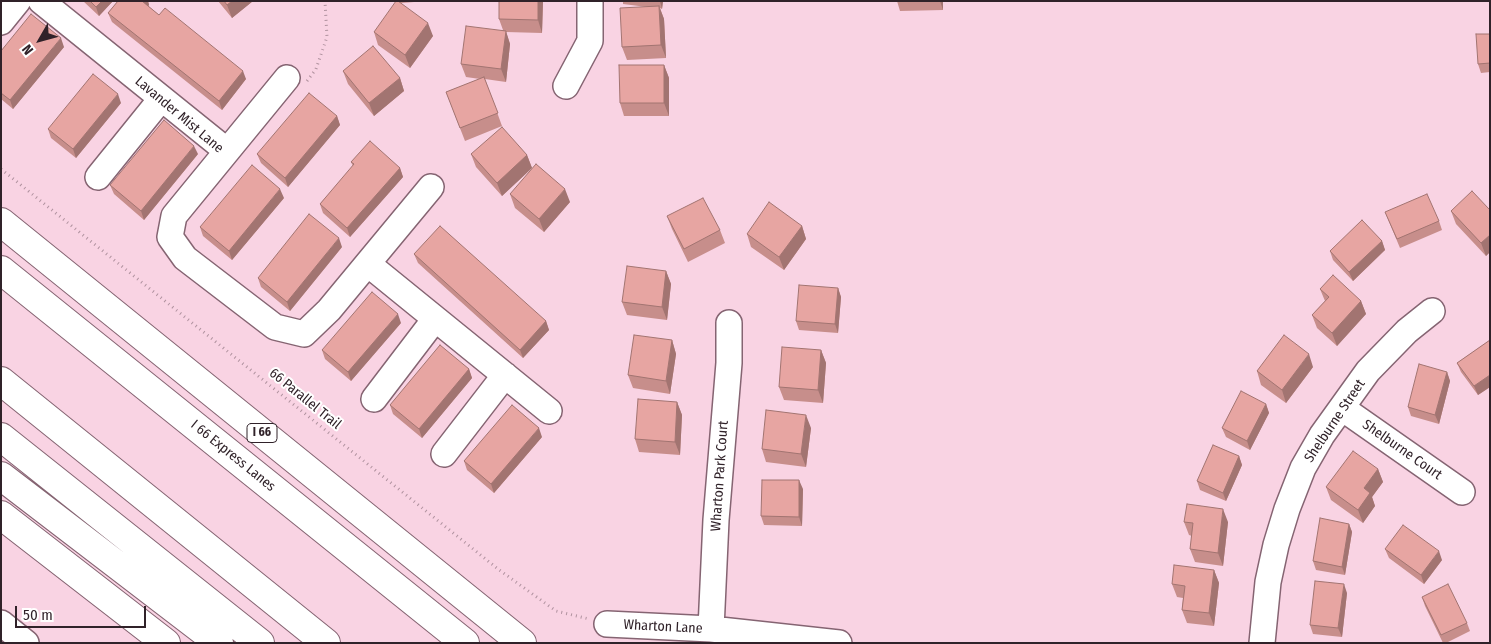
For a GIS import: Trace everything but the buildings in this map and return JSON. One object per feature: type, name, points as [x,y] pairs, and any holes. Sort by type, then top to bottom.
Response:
[{"type":"highway","name":"I 66","points":[[1,222],[522,643]]},
{"type":"highway","name":"I 66 Express Lanes","points":[[1,270],[465,643]]},
{"type":"highway","points":[[1,381],[326,643]]},
{"type":"highway","points":[[1,437],[260,643]]},
{"type":"highway","points":[[1,476],[219,643]]},
{"type":"highway","points":[[1,515],[166,643]]},
{"type":"street","points":[[1,22],[18,1]]},
{"type":"street","name":"Lavander Mist Lane","points":[[41,1],[228,151],[174,216],[170,237],[184,258],[275,326],[304,334],[329,310],[368,264]]},
{"type":"street","points":[[566,86],[590,41],[590,1]]},
{"type":"street","points":[[228,151],[287,78]]},
{"type":"street","points":[[98,177],[161,99]]},
{"type":"street","points":[[431,187],[368,264],[549,411]]},
{"type":"street","name":"Shelburne Street","points":[[1262,643],[1268,582],[1286,509],[1308,460],[1322,435],[1368,371],[1402,336],[1432,311]]},
{"type":"street","points":[[374,399],[435,319]]},
{"type":"street","name":"Wharton Park Court","points":[[711,630],[716,520],[729,363],[729,323]]},
{"type":"street","points":[[444,454],[505,375]]},
{"type":"street","name":"Shelburne Court","points":[[1342,408],[1462,492]]},
{"type":"street","points":[[1,623],[26,643]]},
{"type":"street","name":"Wharton Lane","points":[[607,624],[711,630],[839,643]]},
{"type":"path","points":[[287,78],[304,85],[316,69],[327,37],[325,1]]},
{"type":"path","name":"66 Parallel Trail","points":[[1,169],[498,569],[556,611],[607,624]]}]
